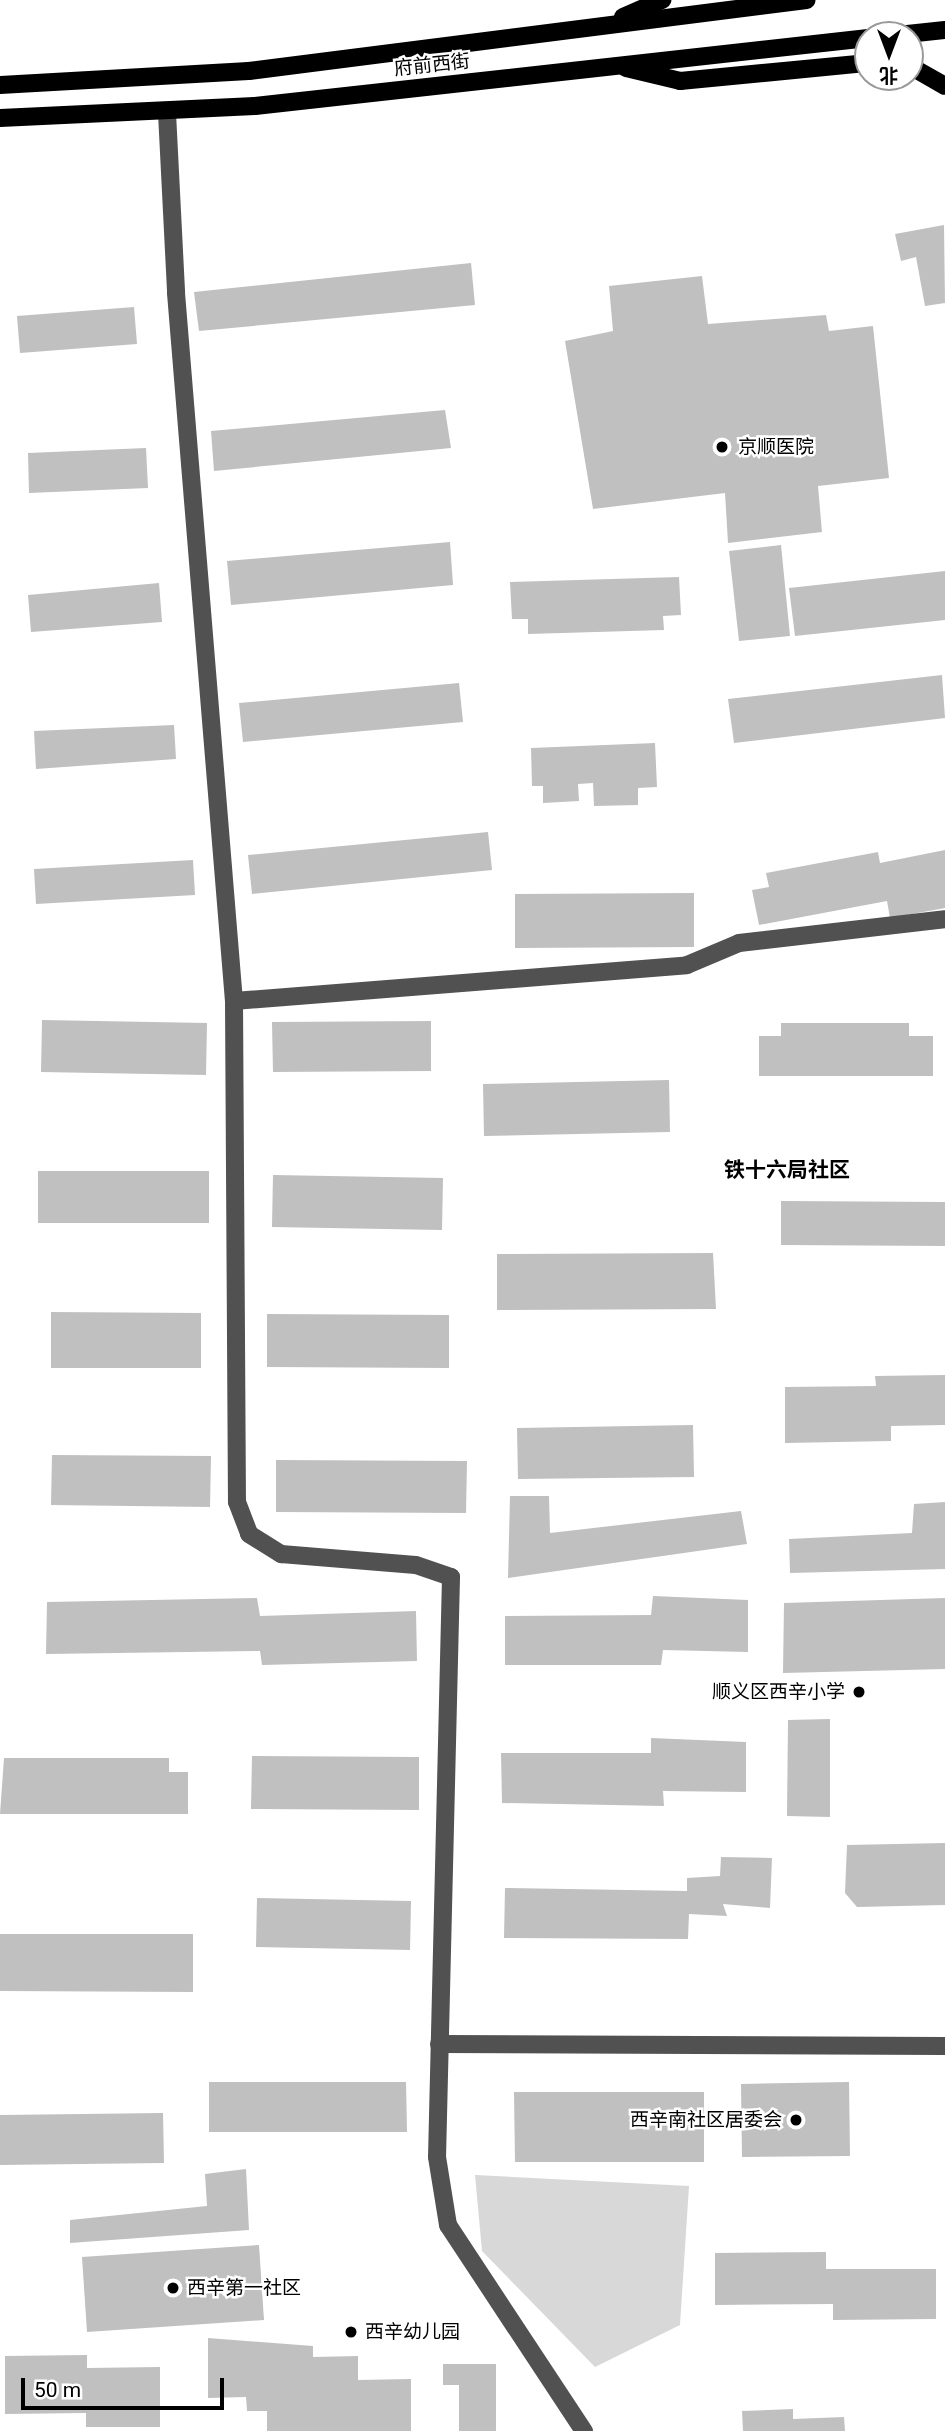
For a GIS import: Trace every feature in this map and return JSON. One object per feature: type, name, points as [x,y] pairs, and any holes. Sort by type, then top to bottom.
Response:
[{"type":"main road","points":[[610,24],[662,0]]},
{"type":"main road","name":"府前西街","points":[[0,85],[249,71],[807,0]]},
{"type":"main road","points":[[924,32],[945,30]]},
{"type":"main road","name":"府前西街","points":[[0,118],[167,113],[854,40]]},
{"type":"main road","points":[[619,66],[680,81],[854,63]]},
{"type":"main road","points":[[924,74],[945,86]]},
{"type":"street","points":[[167,113],[176,293],[234,1000],[237,1502],[249,1534],[281,1554],[416,1565],[451,1577],[437,2157],[448,2225],[584,2431]]},
{"type":"street","points":[[234,1000],[687,965],[739,943],[945,919]]},
{"type":"street","points":[[439,2044],[945,2046]]},
{"type":"shaded area","points":[[475,2175],[689,2186],[680,2325],[595,2367],[482,2251]]},
{"type":"building","points":[[944,225],[945,303],[925,306],[916,257],[901,261],[895,234]]},
{"type":"building","points":[[471,263],[475,305],[199,331],[194,292]]},
{"type":"building","points":[[702,276],[708,324],[826,315],[829,331],[873,326],[889,478],[818,486],[822,532],[728,543],[725,493],[593,509],[565,341],[613,331],[609,286]]},
{"type":"building","points":[[134,307],[137,344],[20,353],[17,316]]},
{"type":"building","points":[[445,410],[451,448],[214,471],[211,431]]},
{"type":"building","points":[[146,448],[148,488],[29,493],[28,453]]},
{"type":"building","points":[[450,542],[453,585],[231,605],[227,561]]},
{"type":"building","points":[[781,545],[790,636],[739,641],[729,551]]},
{"type":"building","points":[[945,571],[945,620],[795,636],[789,588]]},
{"type":"building","points":[[679,577],[681,615],[663,616],[664,630],[528,634],[528,619],[512,619],[510,582]]},
{"type":"building","points":[[159,583],[162,622],[31,632],[28,595]]},
{"type":"building","points":[[942,675],[945,718],[734,743],[728,699]]},
{"type":"building","points":[[459,683],[463,722],[243,742],[239,703]]},
{"type":"building","points":[[174,725],[176,759],[36,769],[34,731]]},
{"type":"building","points":[[655,743],[657,787],[638,788],[638,805],[594,806],[593,783],[578,784],[579,801],[543,803],[543,786],[532,786],[531,748]]},
{"type":"building","points":[[488,832],[492,870],[252,894],[248,855]]},
{"type":"building","points":[[945,850],[945,908],[890,918],[887,901],[759,925],[752,890],[769,887],[766,873],[878,852],[880,863]]},
{"type":"building","points":[[193,860],[195,895],[36,904],[34,869]]},
{"type":"building","points":[[694,893],[694,947],[515,948],[515,894]]},
{"type":"building","points":[[42,1020],[207,1023],[206,1075],[41,1072]]},
{"type":"building","points":[[431,1021],[431,1071],[273,1072],[272,1022]]},
{"type":"building","points":[[781,1023],[909,1023],[909,1036],[933,1036],[933,1076],[759,1076],[759,1036],[781,1036]]},
{"type":"building","points":[[669,1080],[670,1132],[484,1136],[483,1084]]},
{"type":"building","points":[[38,1171],[209,1171],[209,1223],[38,1223]]},
{"type":"building","points":[[273,1175],[443,1178],[442,1230],[272,1227]]},
{"type":"building","points":[[781,1201],[945,1202],[945,1246],[781,1245]]},
{"type":"building","points":[[713,1253],[716,1309],[497,1310],[497,1254]]},
{"type":"building","points":[[51,1312],[201,1313],[201,1368],[51,1368]]},
{"type":"building","points":[[267,1314],[449,1315],[449,1368],[267,1367]]},
{"type":"building","points":[[945,1375],[945,1425],[891,1426],[891,1441],[785,1443],[785,1387],[876,1386],[875,1376]]},
{"type":"building","points":[[693,1425],[694,1477],[518,1479],[517,1428]]},
{"type":"building","points":[[52,1455],[211,1456],[210,1507],[51,1505]]},
{"type":"building","points":[[276,1460],[467,1461],[466,1513],[276,1512]]},
{"type":"building","points":[[510,1496],[549,1496],[550,1533],[741,1511],[747,1544],[508,1578]]},
{"type":"building","points":[[945,1502],[945,1569],[790,1573],[789,1539],[912,1533],[914,1504]]},
{"type":"building","points":[[653,1596],[748,1600],[748,1652],[663,1650],[661,1665],[505,1665],[505,1616],[651,1615]]},
{"type":"building","points":[[257,1598],[260,1616],[416,1611],[417,1661],[262,1665],[260,1651],[46,1654],[47,1602]]},
{"type":"building","points":[[945,1598],[945,1669],[783,1673],[784,1603]]},
{"type":"building","points":[[830,1719],[830,1817],[787,1816],[788,1720]]},
{"type":"building","points":[[651,1738],[746,1742],[746,1792],[663,1791],[664,1806],[502,1803],[501,1753],[651,1753]]},
{"type":"building","points":[[252,1756],[419,1757],[419,1810],[251,1809]]},
{"type":"building","points":[[4,1758],[169,1758],[169,1772],[188,1772],[188,1814],[0,1814]]},
{"type":"building","points":[[945,1843],[945,1905],[857,1907],[845,1893],[847,1845]]},
{"type":"building","points":[[721,1857],[772,1858],[770,1908],[723,1904],[727,1916],[689,1914],[688,1939],[504,1938],[505,1888],[687,1891],[687,1878],[720,1876]]},
{"type":"building","points":[[257,1898],[411,1901],[410,1950],[256,1947]]},
{"type":"building","points":[[0,1934],[193,1934],[193,1992],[0,1991]]},
{"type":"building","points":[[209,2082],[406,2082],[407,2132],[209,2132]]},
{"type":"building","name":"西辛南社区居委会","points":[[849,2082],[850,2156],[742,2157],[741,2084]]},
{"type":"building","points":[[514,2092],[704,2092],[704,2162],[515,2162]]},
{"type":"building","points":[[163,2113],[164,2163],[0,2165],[0,2115]]},
{"type":"building","points":[[246,2169],[249,2230],[70,2243],[70,2220],[207,2206],[205,2174]]},
{"type":"building","name":"西辛第一社区","points":[[259,2245],[264,2320],[87,2332],[82,2257]]},
{"type":"building","points":[[826,2252],[826,2269],[936,2269],[936,2319],[833,2320],[833,2304],[715,2305],[715,2253]]},
{"type":"building","points":[[208,2338],[313,2346],[313,2357],[358,2356],[358,2380],[411,2379],[411,2431],[267,2431],[267,2411],[247,2411],[246,2397],[208,2398]]},
{"type":"building","points":[[87,2355],[87,2368],[160,2367],[160,2427],[86,2427],[86,2413],[5,2414],[5,2356]]},
{"type":"building","points":[[443,2364],[496,2364],[496,2431],[459,2431],[459,2385],[443,2385]]},
{"type":"building","points":[[793,2409],[793,2419],[844,2417],[845,2431],[743,2431],[742,2411]]},
{"type":"place","name":"京顺医院","points":[[722,447]]},
{"type":"place","name":"顺义区西辛小学","points":[[859,1692]]},
{"type":"place","name":"西辛南社区居委会","points":[[796,2120]]},
{"type":"place","name":"西辛第一社区","points":[[173,2288]]},
{"type":"place","name":"西辛幼儿园","points":[[351,2332]]},
{"type":"district","name":"铁十六局社区","points":[[787,1170]]}]
